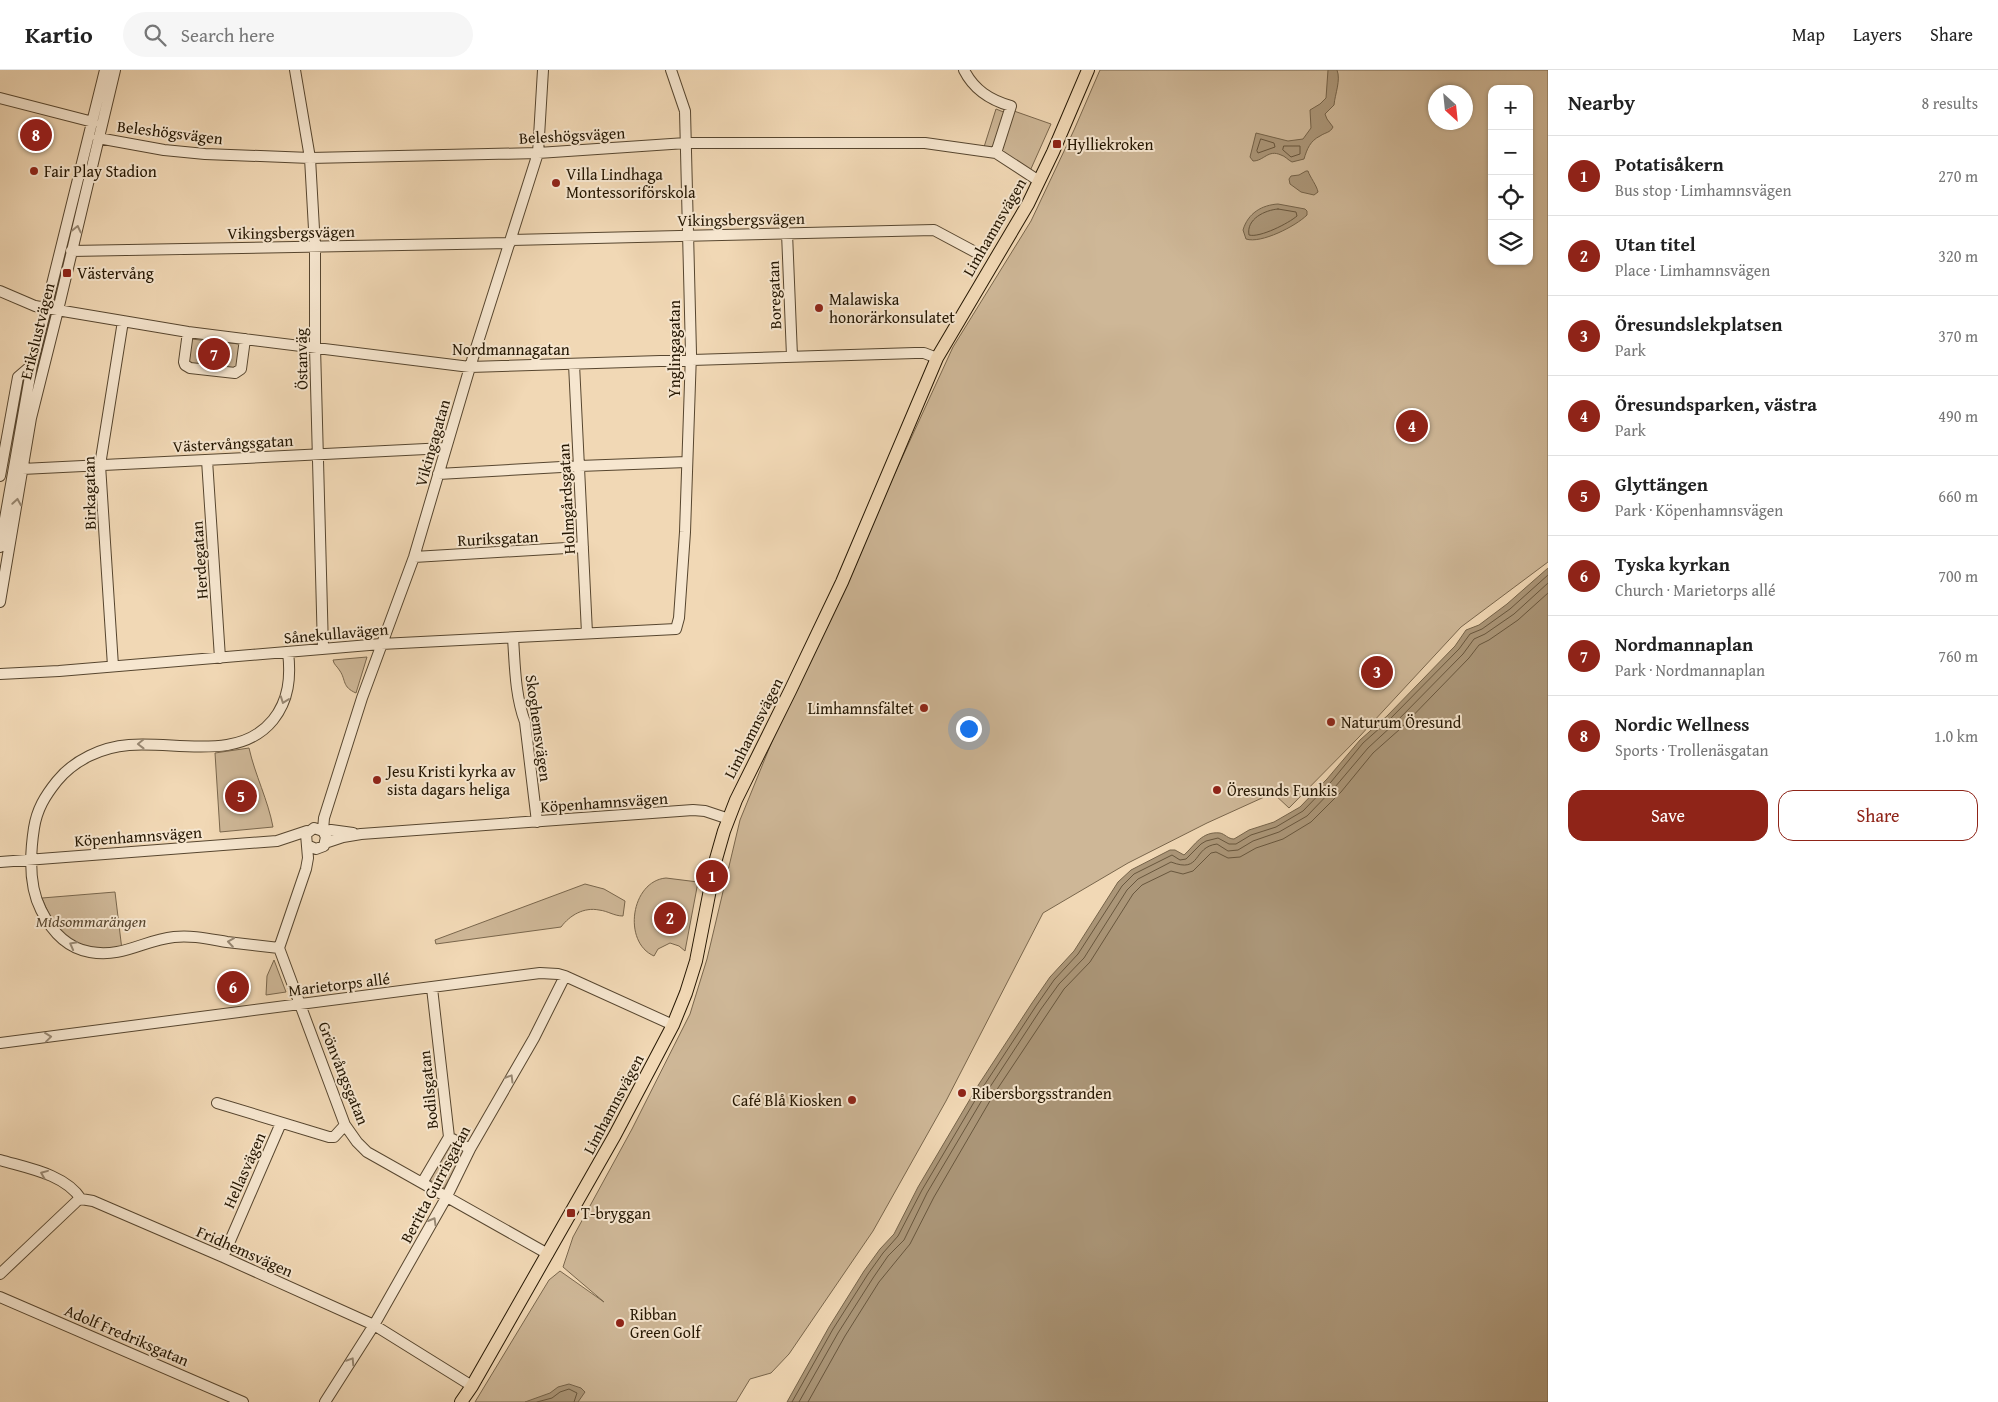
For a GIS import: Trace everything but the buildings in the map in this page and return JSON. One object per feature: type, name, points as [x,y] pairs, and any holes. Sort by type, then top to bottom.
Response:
[{"type":"main road","name":"Limhamnsvägen","points":[[461,1402],[472,1386],[615,1135],[673,1025],[696,961],[716,859],[736,800],[842,582],[937,358],[1039,181],[1088,70]]},
{"type":"street","name":"Erikslustvägen","points":[[0,547],[32,365],[105,70]]},
{"type":"street","name":"Erikslustvägen","points":[[0,602],[31,418],[115,70]]},
{"type":"street","name":"Östanväg","points":[[295,70],[310,158],[315,247],[315,347],[319,454],[322,649]]},
{"type":"street","name":"Vikingagatan","points":[[317,830],[324,818],[362,698],[414,557],[470,367],[538,153],[543,70]]},
{"type":"street","name":"Ynglingagatan","points":[[671,70],[685,111],[691,360],[685,532],[679,618],[676,629]]},
{"type":"street","points":[[964,70],[970,81],[995,102],[1012,106],[996,153]]},
{"type":"street","points":[[0,98],[93,122]]},
{"type":"street","name":"Beleshögsvägen","points":[[98,138],[164,150],[205,154],[310,158],[538,153],[686,143],[925,143],[996,153],[1039,181]]},
{"type":"street","name":"Vikingsbergsvägen","points":[[72,251],[315,247],[688,235],[934,230],[964,251],[977,253]]},
{"type":"street","name":"Boregatan","points":[[787,233],[792,356]]},
{"type":"street","name":"Nordmannagatan","points":[[0,291],[35,306],[188,332],[470,367],[915,353],[924,353],[937,358]]},
{"type":"street","name":"Birkagatan","points":[[113,666],[100,465],[123,321]]},
{"type":"street","points":[[188,332],[185,366],[235,374],[241,368],[245,339]]},
{"type":"street","name":"Holmgårdsgatan","points":[[574,364],[588,633]]},
{"type":"street","name":"Erikslustvägen","points":[[0,476],[18,377],[32,365]]},
{"type":"street","name":"Västervångsgatan","points":[[22,469],[446,448]]},
{"type":"street","name":"Herdegatan","points":[[207,460],[220,658]]},
{"type":"street","points":[[438,474],[687,462]]},
{"type":"street","name":"Ruriksgatan","points":[[414,557],[583,547]]},
{"type":"street","name":"Sånekullavägen","points":[[0,674],[382,644],[676,629]]},
{"type":"street","name":"Skoghemsvägen","points":[[513,638],[518,694],[525,722],[537,822]]},
{"type":"street","points":[[279,948],[205,938],[174,937],[151,942],[127,951],[106,954],[83,951],[59,938],[47,923],[34,892],[31,860],[36,814],[45,796],[69,769],[94,754],[128,745],[210,746],[234,744],[256,736],[268,726],[284,703],[289,685],[290,668],[288,652]]},
{"type":"street","name":"Köpenhamnsvägen","points":[[322,846],[339,838],[361,834],[693,810],[705,811],[729,819]]},
{"type":"street","points":[[301,1004],[279,948],[306,869],[326,837],[317,830],[305,838],[307,845],[306,869]]},
{"type":"street","name":"Köpenhamnsvägen","points":[[0,862],[277,841],[317,830],[361,834]]},
{"type":"street","name":"Köpenhamnsvägen","points":[[277,841],[307,845]]},
{"type":"street","points":[[307,845],[312,849],[322,846]]},
{"type":"street","name":"Marietorps allé","points":[[0,1043],[540,974],[565,976],[673,1025]]},
{"type":"street","name":"Beritta Gurrisgatan","points":[[325,1402],[374,1325],[446,1198],[470,1149],[534,1038],[565,976]]},
{"type":"street","name":"Bodilsgatan","points":[[422,1183],[449,1137],[432,988]]},
{"type":"street","name":"Grönvångsgatan","points":[[301,1004],[345,1126],[367,1152],[548,1254]]},
{"type":"street","points":[[217,1103],[329,1138],[334,1137],[345,1126]]},
{"type":"street","name":"Hellasvägen","points":[[223,1257],[282,1123]]},
{"type":"street","points":[[449,1137],[470,1149]]},
{"type":"street","name":"Fridhemsvägen","points":[[0,1160],[39,1172],[67,1184],[75,1190],[81,1199],[93,1201],[374,1325],[472,1386]]},
{"type":"street","points":[[0,1274],[81,1199]]},
{"type":"street","name":"Adolf Fredriksgatan","points":[[0,1296],[237,1401]]},
{"type":"green space","points":[[1100,70],[1548,70],[1548,562],[1461,627],[1359,737],[1289,808],[1273,793],[1207,823],[1128,863],[1043,913],[946,1101],[873,1231],[789,1354],[771,1373],[750,1379],[736,1402],[475,1402],[549,1280],[560,1271],[604,1302],[563,1267],[573,1237],[632,1129],[690,1014],[707,959],[740,820],[775,734],[953,347],[1031,221]]},
{"type":"green space","points":[[996,109],[1006,113],[995,150],[984,147]]},
{"type":"green space","points":[[1014,111],[1051,124],[1030,171],[1000,152]]},
{"type":"green space","points":[[191,339],[239,344],[241,346],[237,369],[190,364],[187,362]]},
{"type":"green space","points":[[367,657],[356,693],[346,686],[342,674],[333,660]]},
{"type":"green space","points":[[249,748],[273,827],[220,832],[215,753]]},
{"type":"green space","points":[[666,878],[698,882],[685,951],[679,946],[670,943],[658,949],[654,956],[644,949],[637,938],[635,913],[638,900],[645,889],[654,882]]},
{"type":"green space","points":[[585,884],[604,889],[625,901],[623,916],[593,909],[578,913],[561,927],[436,944],[435,940]]},
{"type":"green space","name":"Midsommarängen","points":[[115,892],[122,950],[86,949],[74,944],[57,928],[42,898]]},
{"type":"green space","points":[[274,960],[286,992],[266,995],[267,976]]},
{"type":"green space","points":[[449,1142],[465,1151],[444,1188],[428,1179]]},
{"type":"water","points":[[1328,70],[1337,70],[1338,74],[1334,105],[1325,114],[1333,127],[1332,129],[1311,143],[1304,159],[1292,162],[1273,153],[1253,161],[1250,157],[1256,133],[1288,141],[1303,139],[1311,128],[1310,110],[1326,98]]},
{"type":"water","points":[[1308,171],[1318,192],[1314,195],[1301,192],[1290,184],[1289,179],[1291,176],[1299,175]]},
{"type":"water","points":[[1278,204],[1305,209],[1307,215],[1295,224],[1269,237],[1252,240],[1246,239],[1243,230],[1248,219],[1261,208]]},
{"type":"water","points":[[1548,568],[1548,1402],[787,1402],[829,1327],[864,1271],[894,1234],[918,1187],[979,1084],[1050,977],[1074,951],[1118,882],[1131,870],[1170,850],[1175,850],[1184,855],[1199,839],[1208,834],[1220,833],[1234,839],[1249,830],[1274,822],[1300,807],[1360,740],[1387,716],[1455,646],[1466,630],[1479,625],[1507,604]]},
{"type":"water","points":[[569,1384],[581,1388],[585,1392],[578,1402],[525,1402],[550,1393],[558,1387]]},
{"type":"place","name":"Nordic Wellness","points":[[36,135]]},
{"type":"place","name":"Hylliekroken","points":[[1057,144]]},
{"type":"place","name":"Fair Play Stadion","points":[[34,171]]},
{"type":"place","name":"Villa Lindhaga Montessoriförskola","points":[[556,183]]},
{"type":"place","name":"Västervång","points":[[67,273]]},
{"type":"place","name":"Malawiska honorärkonsulatet","points":[[819,308]]},
{"type":"place","name":"Nordmannaplan","points":[[214,354]]},
{"type":"place","name":"Öresundsparken, västra","points":[[1412,426]]},
{"type":"place","name":"Öresundslekplatsen","points":[[1377,672]]},
{"type":"place","name":"Limhamnsfältet","points":[[924,708]]},
{"type":"place","name":"Naturum Öresund","points":[[1331,722]]},
{"type":"place","name":"Jesu Kristi kyrka av sista dagars heliga","points":[[377,780]]},
{"type":"place","name":"Öresunds Funkis","points":[[1217,790]]},
{"type":"place","name":"Glyttängen","points":[[241,796]]},
{"type":"place","name":"Potatisåkern","points":[[712,876]]},
{"type":"place","name":"Utan titel","points":[[670,918]]},
{"type":"place","name":"Tyska kyrkan","points":[[233,987]]},
{"type":"place","name":"Ribersborgsstranden","points":[[962,1093]]},
{"type":"place","name":"Café Blå Kiosken","points":[[852,1100]]},
{"type":"place","name":"T-bryggan","points":[[571,1213]]},
{"type":"place","name":"Ribban Green Golf","points":[[620,1323]]}]
